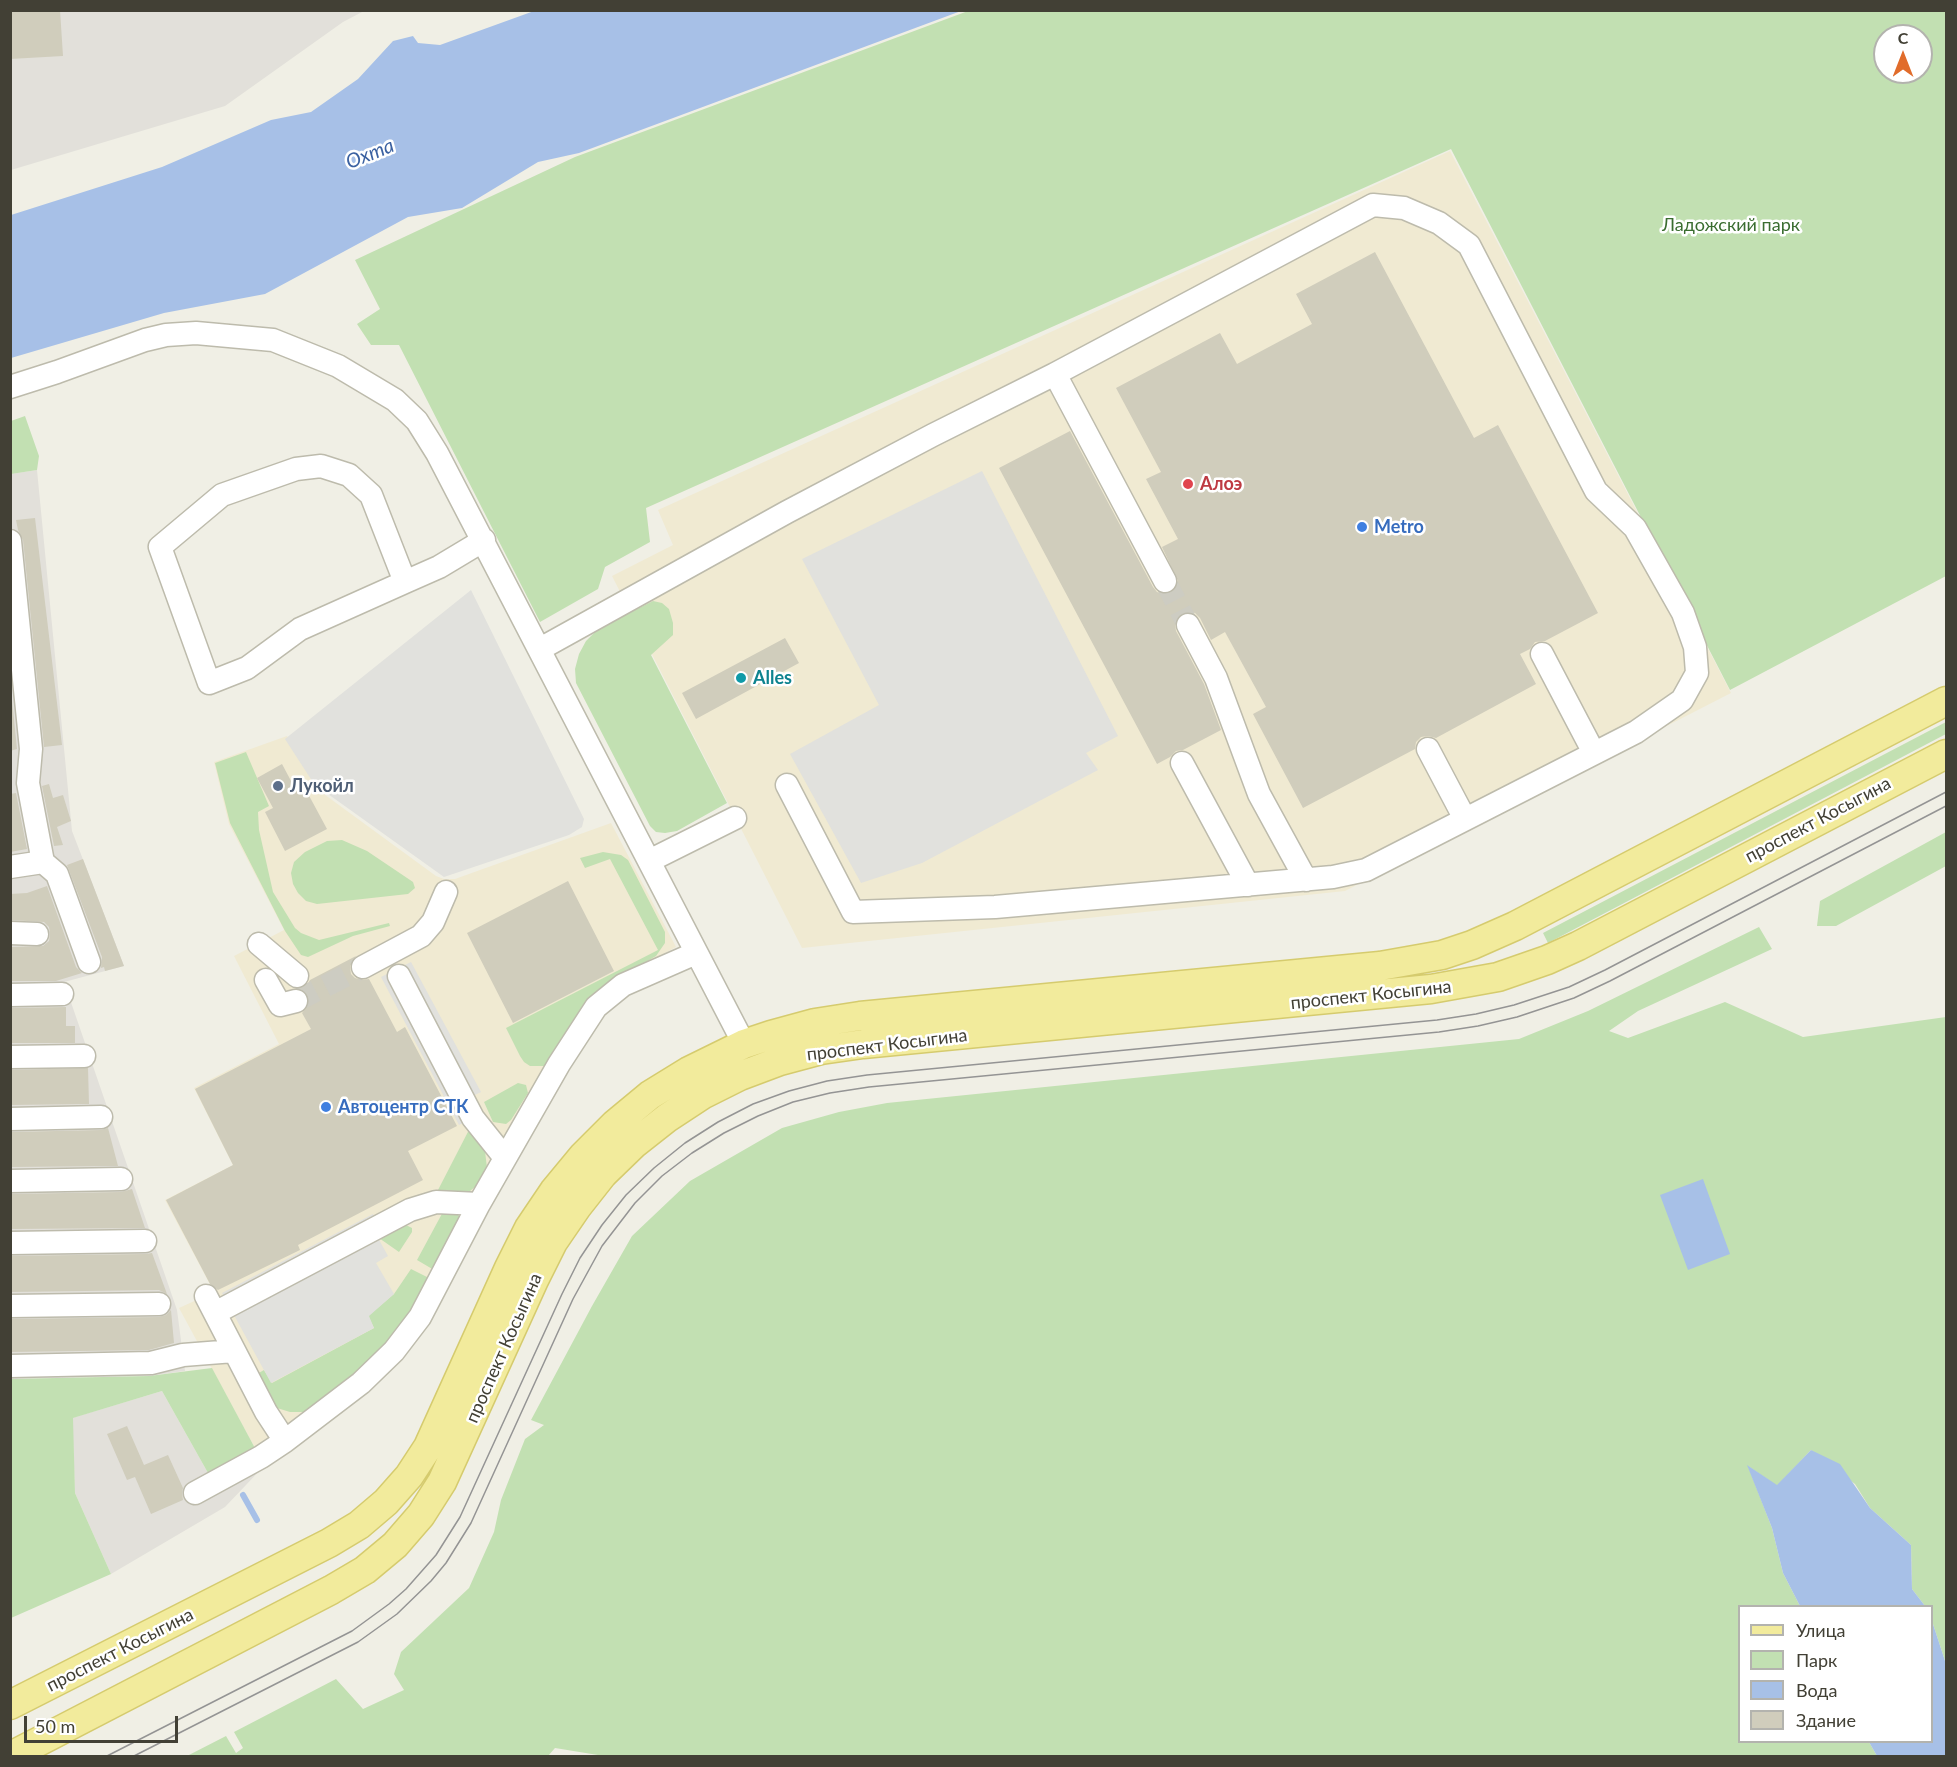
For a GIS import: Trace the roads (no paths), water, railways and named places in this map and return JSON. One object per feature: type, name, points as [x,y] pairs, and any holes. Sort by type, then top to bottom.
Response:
[{"type":"main road","name":"проспект Косыгина","points":[[10,1705],[329,1543],[359,1525],[379,1508],[409,1476],[428,1447],[509,1268],[529,1228],[554,1191],[583,1155],[615,1124],[650,1095],[688,1071],[744,1044],[771,1035],[815,1023],[860,1016],[1380,966],[1442,955],[1515,926],[1947,701]]},
{"type":"main road","name":"проспект Косыгина","points":[[10,1756],[331,1590],[364,1570],[395,1545],[421,1515],[442,1482],[534,1280],[553,1242],[576,1207],[603,1174],[634,1144],[667,1118],[702,1095],[740,1076],[780,1061],[832,1049],[1431,989],[1498,977],[1570,950],[1947,754]]},
{"type":"street","points":[[540,649],[787,512],[933,435],[1055,375],[1373,205],[1404,208],[1439,223],[1469,245],[1596,491],[1635,528],[1683,613],[1695,646],[1697,673],[1682,700],[1636,732],[1366,870],[1333,877],[995,907],[853,912],[787,785]]},
{"type":"street","points":[[10,387],[145,340],[166,335],[196,333],[273,340],[338,366],[395,400],[417,421],[437,453],[744,1044]]},
{"type":"street","points":[[1055,375],[1165,581]]},
{"type":"street","points":[[405,582],[371,495],[349,476],[321,466],[297,469],[222,495],[160,547],[209,683],[246,668],[300,629],[439,567],[484,540]]},
{"type":"street","points":[[10,541],[31,749],[28,783],[43,862],[57,874],[89,962]]},
{"type":"street","points":[[1188,625],[1216,678],[1259,794],[1306,880]]},
{"type":"street","points":[[1542,654],[1594,753]]},
{"type":"street","points":[[1428,749],[1465,819]]},
{"type":"street","points":[[1182,763],[1248,885]]},
{"type":"street","points":[[649,861],[735,818]]},
{"type":"street","points":[[10,867],[43,862]]},
{"type":"street","points":[[363,967],[421,936],[433,922],[446,892]]},
{"type":"street","points":[[10,933],[38,934]]},
{"type":"street","points":[[259,944],[297,976]]},
{"type":"street","points":[[195,1493],[261,1457],[285,1441],[362,1383],[394,1351],[420,1317],[505,1158],[559,1064],[596,1007],[623,985],[696,953]]},
{"type":"street","points":[[399,976],[473,1118],[505,1158]]},
{"type":"street","points":[[266,980],[288,1003]]},
{"type":"street","points":[[10,995],[62,994]]},
{"type":"street","points":[[10,1057],[84,1056]]},
{"type":"street","points":[[10,1119],[101,1117]]},
{"type":"street","points":[[10,1180],[121,1179]]},
{"type":"street","points":[[285,1441],[266,1412],[210,1305],[410,1210],[436,1202],[479,1204]]},
{"type":"street","points":[[10,1244],[145,1241]]},
{"type":"street","points":[[10,1306],[159,1304]]},
{"type":"street","points":[[10,1366],[151,1363],[183,1355],[234,1351]]},
{"type":"water","name":"Охта","points":[[534,11],[961,11],[579,153],[538,162],[462,208],[408,217],[265,294],[164,313],[11,358],[11,215],[162,167],[271,120],[311,112],[358,79],[393,41],[413,36],[418,43],[440,45]]},
{"type":"water","points":[[1703,1179],[1730,1254],[1688,1270],[1660,1195]]},
{"type":"water","points":[[1811,1450],[1840,1464],[1870,1508],[1911,1545],[1912,1589],[1924,1605],[1799,1605],[1783,1573],[1772,1528],[1747,1465],[1777,1485]]},
{"type":"water","points":[[1933,1624],[1946,1664],[1946,1756],[1877,1756],[1870,1743],[1933,1743]]},
{"type":"waterway","points":[[243,1495],[257,1520]]},
{"type":"tunnel","points":[[1165,581],[1188,625]]},
{"type":"tunnel","points":[[296,1001],[363,967]]},
{"type":"tram line","points":[[107,1756],[352,1631],[406,1589],[436,1555],[460,1517],[562,1294],[580,1258],[602,1225],[626,1195],[654,1168],[685,1143],[718,1122],[753,1104],[789,1091],[827,1081],[867,1075],[1437,1020],[1514,1005],[1569,987],[1605,970],[1946,792]]},
{"type":"tram line","points":[[134,1756],[358,1642],[397,1614],[431,1581],[446,1563],[471,1523],[573,1299],[602,1246],[635,1203],[662,1176],[692,1153],[724,1133],[793,1102],[869,1087],[1439,1032],[1517,1017],[1574,998],[1610,981],[1946,806]]},
{"type":"place","name":"Алоэ","points":[[1188,484]]},
{"type":"place","name":"Metro","points":[[1362,527]]},
{"type":"place","name":"Alles","points":[[741,678]]},
{"type":"place","name":"Лукойл","points":[[278,786]]},
{"type":"place","name":"Автоцентр СТК","points":[[326,1107]]},
{"type":"park label","name":"Ладожский парк","points":[[1731,225]]}]
